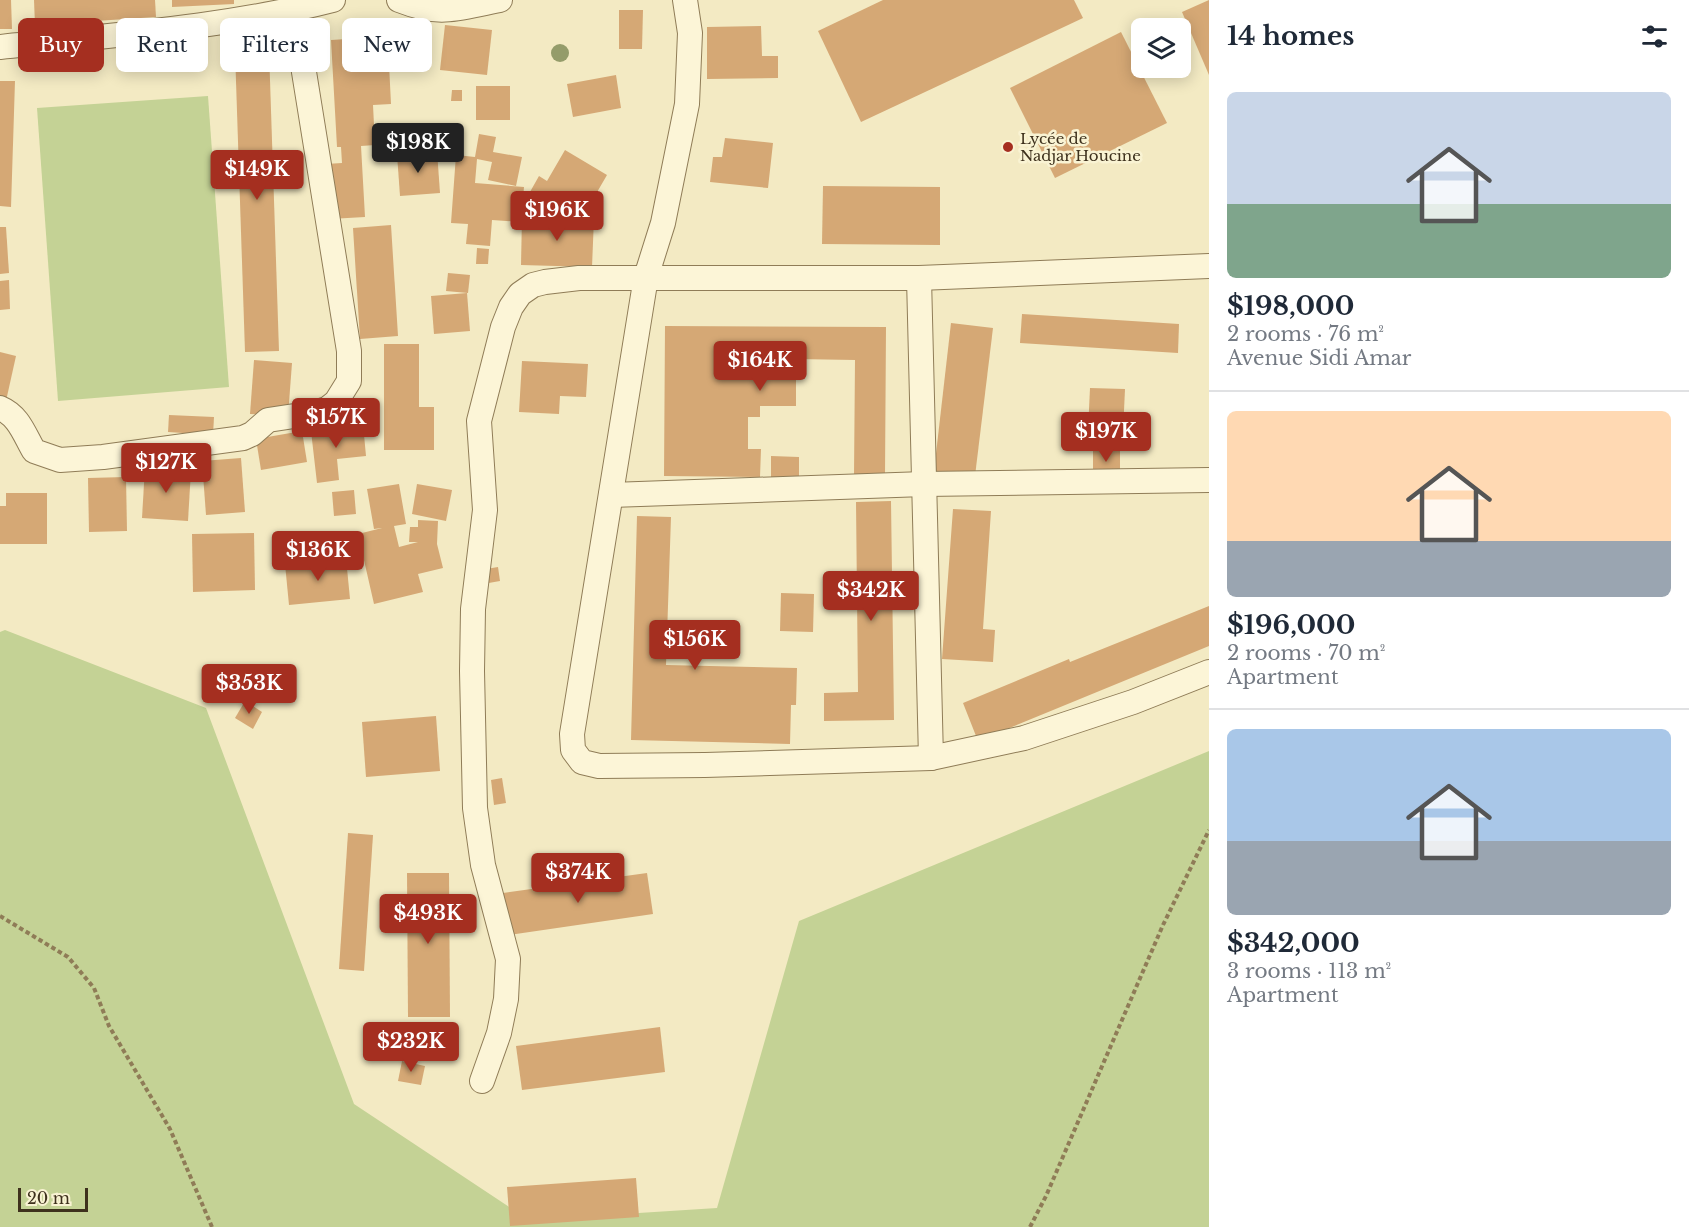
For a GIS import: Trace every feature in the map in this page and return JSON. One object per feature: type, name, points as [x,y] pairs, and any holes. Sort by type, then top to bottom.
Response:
[{"type":"street","points":[[0,47],[186,28],[294,10],[333,0]]},
{"type":"street","points":[[399,0],[430,10],[450,11],[500,0]]},
{"type":"street","points":[[685,0],[690,33],[687,104],[663,223],[646,277],[611,495],[573,734],[573,750],[582,762],[599,766],[694,765],[932,758],[1024,738],[1133,702],[1209,672]]},
{"type":"street","points":[[0,408],[13,416],[22,427],[34,451],[60,460],[103,457],[243,438],[273,418],[314,413],[327,409],[344,393],[349,381],[349,351],[294,10]]},
{"type":"street","points":[[482,1082],[499,1033],[506,999],[508,958],[483,865],[475,808],[473,609],[485,510],[479,422],[503,327],[511,307],[520,294],[533,285],[579,278],[919,278],[1209,266]]},
{"type":"street","points":[[919,278],[932,758]]},
{"type":"street","points":[[611,495],[924,484],[1209,480]]},
{"type":"path","points":[[1030,1227],[1046,1196],[1163,925],[1209,830]]},
{"type":"path","points":[[0,916],[37,936],[68,957],[94,988],[109,1026],[170,1129],[212,1227]]},
{"type":"green space","points":[[208,96],[229,387],[58,401],[37,108]]},
{"type":"green space","points":[[5,630],[206,708],[354,1104],[529,1220],[717,1208],[799,921],[1209,751],[1209,1227],[0,1227],[0,632]]},
{"type":"building","points":[[0,0],[11,0],[12,29],[0,29]]},
{"type":"building","points":[[34,0],[155,0],[156,17],[104,20],[104,18],[35,18]]},
{"type":"building","points":[[172,0],[234,0],[234,4],[172,7]]},
{"type":"building","points":[[883,0],[1074,0],[1083,18],[861,122],[818,31]]},
{"type":"building","points":[[1209,0],[1209,75],[1191,33],[1191,18],[1185,18],[1182,12]]},
{"type":"building","points":[[619,10],[643,10],[642,49],[619,49]]},
{"type":"building","points":[[445,25],[492,30],[487,75],[440,70]]},
{"type":"building","points":[[761,26],[762,56],[778,56],[778,78],[707,79],[707,27]]},
{"type":"building","points":[[1121,32],[1131,52],[1131,78],[1144,78],[1167,123],[1055,178],[1010,88]]},
{"type":"building","points":[[342,39],[342,72],[389,72],[391,104],[373,105],[375,145],[361,146],[365,217],[330,219],[326,164],[342,163],[341,147],[337,147],[331,40]]},
{"type":"building","points":[[236,72],[270,72],[279,351],[245,352]]},
{"type":"building","points":[[616,75],[621,108],[573,117],[567,84]]},
{"type":"building","points":[[0,81],[15,81],[11,207],[0,206]]},
{"type":"building","points":[[476,86],[510,86],[510,120],[476,120]]},
{"type":"building","points":[[452,90],[462,90],[462,101],[451,101]]},
{"type":"building","points":[[479,134],[496,137],[493,152],[522,157],[516,186],[488,180],[492,162],[477,159],[475,183],[524,187],[521,222],[492,220],[490,246],[466,244],[468,224],[451,223],[456,155],[475,157]]},
{"type":"building","points":[[725,138],[773,143],[768,188],[710,182],[713,157],[722,157]]},
{"type":"building","points":[[565,150],[607,175],[582,218],[558,204],[552,214],[526,199],[539,176],[547,181]]},
{"type":"building","points":[[437,151],[440,193],[400,196],[397,154]]},
{"type":"building","points":[[823,186],[940,187],[940,245],[822,244]]},
{"type":"building","points":[[522,217],[594,218],[592,267],[521,265]]},
{"type":"building","points":[[391,225],[398,336],[360,339],[353,228]]},
{"type":"building","points":[[0,227],[6,227],[9,273],[0,274]]},
{"type":"building","points":[[477,248],[489,249],[488,264],[476,264]]},
{"type":"building","points":[[448,273],[470,275],[468,293],[446,291]]},
{"type":"building","points":[[9,280],[10,309],[0,310],[0,281]]},
{"type":"building","points":[[467,293],[470,331],[434,334],[431,296]]},
{"type":"building","points":[[1022,314],[1179,324],[1178,353],[1020,343]]},
{"type":"building","points":[[951,323],[993,328],[975,476],[934,471]]},
{"type":"building","points":[[665,326],[886,327],[885,475],[854,475],[855,360],[796,359],[796,406],[760,406],[760,417],[748,417],[748,449],[761,449],[760,477],[664,476]]},
{"type":"building","points":[[384,344],[419,344],[419,407],[434,407],[434,450],[384,450]]},
{"type":"building","points":[[0,352],[16,356],[6,401],[0,399]]},
{"type":"building","points":[[254,360],[292,363],[288,416],[250,414]]},
{"type":"building","points":[[522,361],[588,364],[586,397],[560,396],[559,414],[519,412]]},
{"type":"building","points":[[1090,388],[1125,389],[1123,432],[1088,431]]},
{"type":"building","points":[[169,415],[214,417],[213,435],[168,432]]},
{"type":"building","points":[[363,424],[366,456],[337,459],[339,480],[317,483],[311,431]]},
{"type":"building","points":[[302,431],[307,462],[261,470],[256,439]]},
{"type":"building","points":[[1093,451],[1120,451],[1120,474],[1093,474]]},
{"type":"building","points":[[771,456],[799,457],[799,479],[771,479]]},
{"type":"building","points":[[241,458],[245,512],[206,515],[202,461]]},
{"type":"building","points":[[145,467],[191,470],[188,521],[142,518]]},
{"type":"building","points":[[126,477],[127,531],[89,532],[88,478]]},
{"type":"building","points":[[399,484],[406,524],[394,526],[399,547],[418,542],[409,542],[410,527],[418,527],[418,520],[438,521],[437,544],[443,568],[418,574],[423,592],[374,604],[358,534],[382,528],[374,529],[367,489]]},
{"type":"building","points":[[417,484],[452,490],[446,521],[412,514]]},
{"type":"building","points":[[354,490],[356,514],[334,516],[332,492]]},
{"type":"building","points":[[6,493],[47,493],[47,544],[0,544],[0,506],[6,506]]},
{"type":"building","points":[[891,501],[894,720],[824,721],[824,693],[858,692],[856,502]]},
{"type":"building","points":[[953,509],[991,511],[983,629],[995,630],[993,662],[942,659]]},
{"type":"building","points":[[637,516],[671,517],[666,665],[797,668],[796,705],[791,705],[790,744],[631,740]]},
{"type":"building","points":[[254,533],[255,590],[193,592],[192,534]]},
{"type":"building","points":[[346,558],[350,599],[289,605],[285,564]]},
{"type":"building","points":[[498,567],[500,581],[483,584],[480,570]]},
{"type":"building","points":[[781,593],[814,594],[813,632],[780,631]]},
{"type":"building","points":[[1209,606],[1209,646],[978,741],[963,703],[1069,659],[1070,662]]},
{"type":"building","points":[[245,701],[262,712],[253,729],[235,718]]},
{"type":"building","points":[[436,716],[440,771],[366,777],[362,722]]},
{"type":"building","points":[[502,778],[506,803],[494,805],[491,780]]},
{"type":"building","points":[[348,833],[373,835],[364,971],[339,969]]},
{"type":"building","points":[[407,873],[449,873],[450,1017],[408,1017]]},
{"type":"building","points":[[647,873],[653,914],[509,935],[503,893]]},
{"type":"building","points":[[660,1027],[665,1072],[522,1090],[516,1046]]},
{"type":"building","points":[[402,1061],[425,1066],[421,1085],[398,1081]]},
{"type":"building","points":[[636,1178],[639,1217],[510,1226],[507,1187]]},
{"type":"place","name":"Lycée de Nadjar Houcine","points":[[1008,147]]}]
